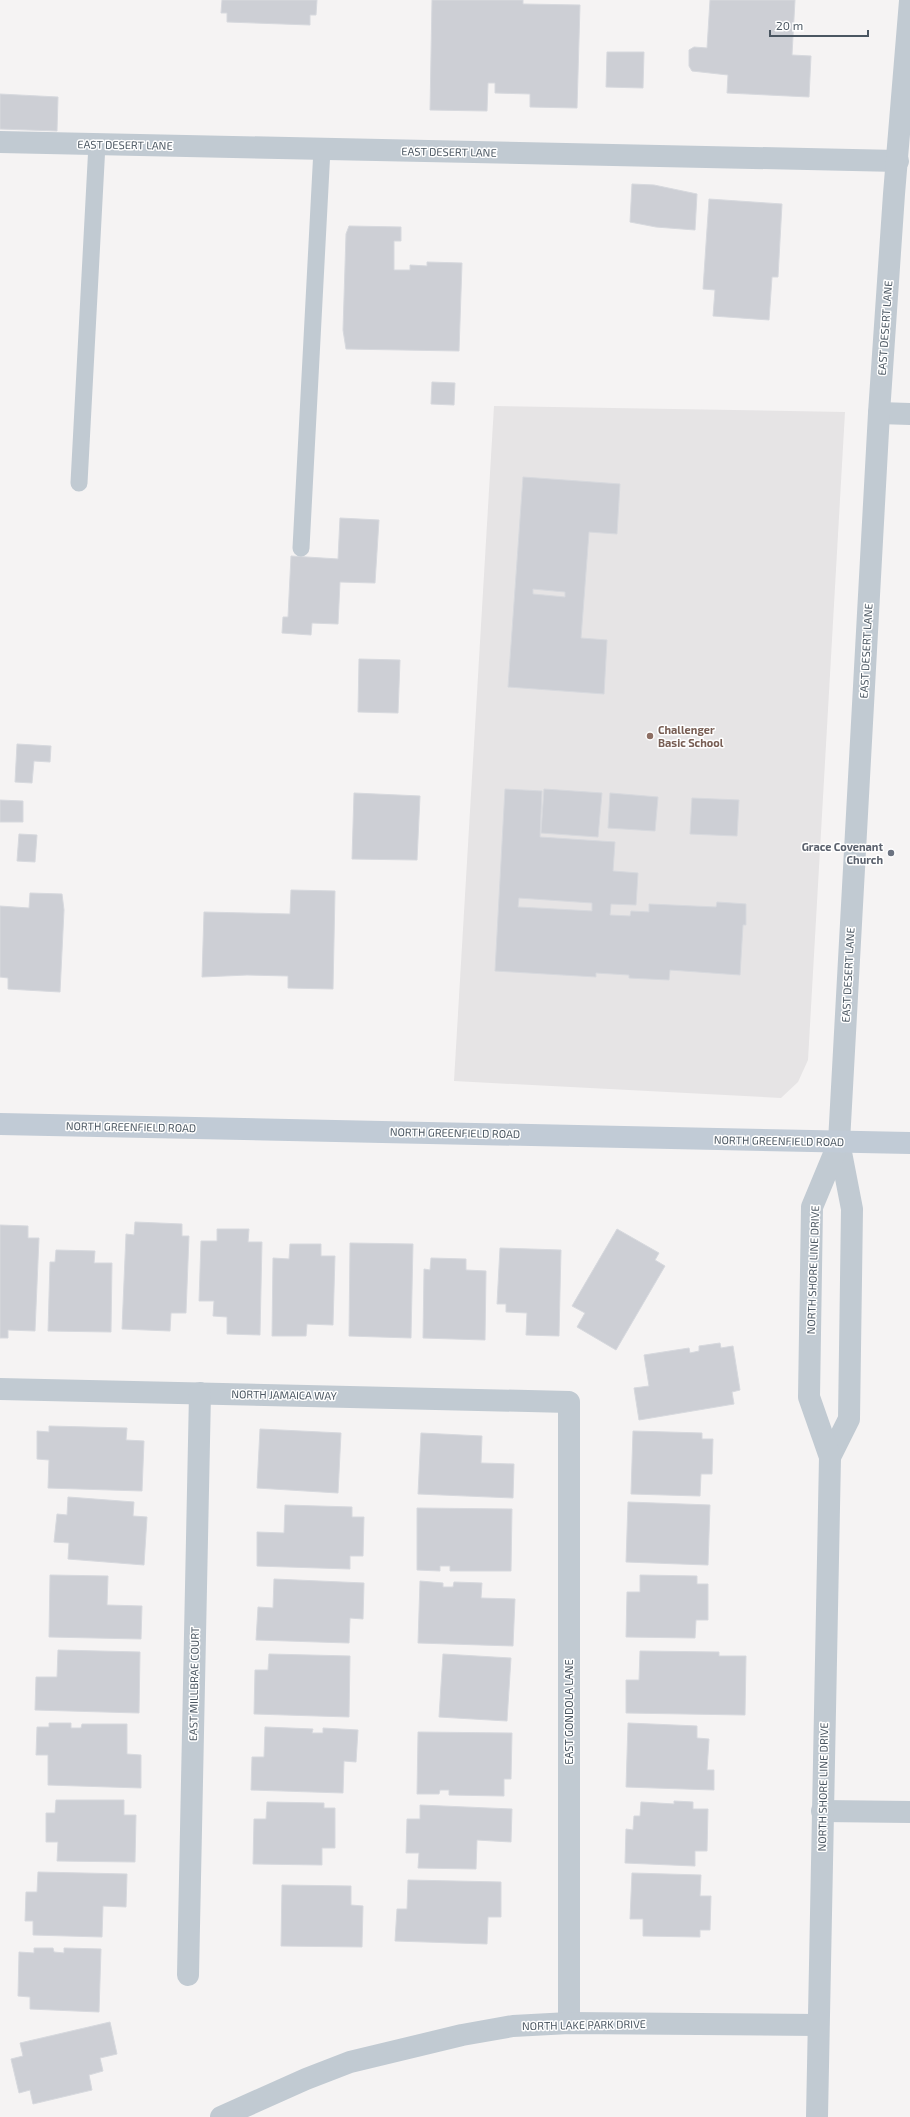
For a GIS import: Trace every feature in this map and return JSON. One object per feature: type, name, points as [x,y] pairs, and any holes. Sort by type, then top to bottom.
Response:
[{"type":"main road","name":"NORTH GREENFIELD ROAD","points":[[0,1124],[910,1143]]},
{"type":"street","name":"EAST DESERT LANE","points":[[839,1142],[879,413],[910,1]]},
{"type":"street","name":"EAST DESERT LANE","points":[[0,142],[898,161]]},
{"type":"street","points":[[879,413],[910,414]]},
{"type":"street","name":"NORTH SHORE LINE DRIVE","points":[[816,2117],[830,1457],[810,1397],[812,1207],[839,1142]]},
{"type":"street","name":"NORTH SHORE LINE DRIVE","points":[[830,1457],[849,1419],[852,1209],[839,1142]]},
{"type":"street","name":"NORTH JAMAICA WAY","points":[[0,1389],[569,1402]]},
{"type":"street","name":"EAST MILLBRAE COURT","points":[[188,1974],[200,1393]]},
{"type":"street","name":"EAST GONDOLA LANE","points":[[569,1402],[569,2023]]},
{"type":"street","points":[[822,1811],[910,1812]]},
{"type":"street","name":"NORTH LAKE PARK DRIVE","points":[[221,2117],[306,2079],[350,2062],[462,2035],[513,2026],[569,2023],[818,2025]]},
{"type":"lane","points":[[79,483],[97,144]]},
{"type":"lane","points":[[301,548],[322,149]]},
{"type":"shaded area","name":"Challenger Basic School","points":[[494,406],[845,412],[808,1060],[798,1082],[781,1098],[454,1081]]},
{"type":"building","points":[[222,0],[317,0],[316,15],[310,15],[310,25],[227,22],[227,13],[221,13]]},
{"type":"building","points":[[432,0],[523,0],[523,4],[580,5],[577,108],[530,107],[530,94],[495,93],[495,83],[488,83],[487,111],[430,110]]},
{"type":"building","points":[[710,0],[795,0],[792,55],[811,56],[809,97],[727,93],[728,75],[692,71],[689,66],[689,50],[694,47],[707,48]]},
{"type":"building","points":[[607,52],[644,52],[643,88],[606,87]]},
{"type":"building","points":[[0,94],[58,97],[57,131],[0,129]]},
{"type":"building","points":[[632,184],[654,185],[697,194],[695,230],[656,227],[630,222]]},
{"type":"building","points":[[709,199],[782,204],[778,277],[772,277],[769,320],[713,316],[715,290],[703,289]]},
{"type":"building","points":[[349,226],[401,227],[401,241],[394,241],[394,270],[410,270],[410,265],[427,266],[427,262],[462,263],[459,351],[346,349],[343,330],[346,234]]},
{"type":"building","points":[[432,382],[455,383],[454,405],[431,404]]},
{"type":"building","points":[[523,477],[620,484],[617,534],[589,532],[581,638],[607,640],[604,694],[508,687]],"holes":[[[533,589],[565,592],[565,597],[533,594]]]},
{"type":"building","points":[[340,518],[379,520],[375,583],[340,582],[338,624],[312,623],[311,635],[282,633],[283,617],[288,617],[291,556],[338,559]]},
{"type":"building","points":[[359,659],[400,660],[398,713],[358,712]]},
{"type":"building","points":[[17,744],[51,746],[50,762],[34,761],[32,783],[15,782]]},
{"type":"building","points":[[505,789],[542,791],[540,837],[615,842],[613,871],[638,873],[636,905],[611,904],[610,915],[630,916],[631,911],[649,912],[649,904],[716,907],[717,902],[746,904],[746,925],[743,925],[740,975],[670,970],[669,980],[629,978],[629,975],[596,973],[596,977],[495,971]],"holes":[[[519,898],[592,903],[592,911],[518,907]]]},
{"type":"building","points":[[544,789],[602,793],[598,837],[541,833]]},
{"type":"building","points":[[354,793],[420,796],[417,860],[352,859]]},
{"type":"building","points":[[610,793],[658,797],[655,831],[608,828]]},
{"type":"building","points":[[692,798],[739,800],[737,836],[690,834]]},
{"type":"building","points":[[0,800],[23,801],[23,822],[0,822]]},
{"type":"building","points":[[19,834],[37,835],[35,862],[17,861]]},
{"type":"building","points":[[291,890],[335,891],[333,989],[288,988],[288,976],[247,975],[202,977],[204,912],[290,914]]},
{"type":"building","points":[[30,893],[62,894],[64,910],[60,992],[8,989],[8,978],[0,977],[0,906],[29,908]]},
{"type":"building","points":[[135,1222],[182,1224],[182,1236],[189,1236],[186,1313],[171,1313],[170,1331],[122,1329],[126,1234],[134,1235]]},
{"type":"building","points":[[0,1225],[28,1226],[28,1238],[39,1238],[35,1331],[8,1330],[8,1338],[0,1338]]},
{"type":"building","points":[[217,1229],[249,1229],[248,1242],[262,1242],[260,1335],[227,1334],[227,1317],[213,1316],[214,1301],[199,1301],[201,1241],[217,1241]]},
{"type":"building","points":[[617,1229],[659,1253],[655,1260],[665,1266],[616,1350],[577,1327],[585,1313],[572,1306]]},
{"type":"building","points":[[350,1243],[413,1244],[411,1338],[349,1336]]},
{"type":"building","points":[[290,1244],[321,1244],[321,1256],[335,1256],[333,1325],[307,1324],[306,1336],[272,1336],[273,1258],[289,1259]]},
{"type":"building","points":[[500,1248],[561,1250],[559,1336],[526,1335],[527,1313],[506,1312],[506,1304],[497,1304]]},
{"type":"building","points":[[56,1250],[95,1251],[94,1263],[112,1263],[111,1332],[48,1331],[50,1262],[55,1262]]},
{"type":"building","points":[[431,1258],[466,1259],[466,1270],[486,1271],[485,1340],[423,1338],[424,1269],[430,1270]]},
{"type":"building","points":[[720,1343],[721,1348],[733,1346],[740,1390],[732,1392],[734,1404],[639,1420],[634,1388],[649,1386],[644,1355],[689,1348],[690,1353],[699,1351],[699,1346]]},
{"type":"building","points":[[49,1426],[127,1428],[126,1440],[144,1441],[142,1491],[48,1488],[49,1460],[37,1459],[37,1431],[49,1432]]},
{"type":"building","points":[[260,1429],[341,1433],[338,1493],[257,1488]]},
{"type":"building","points":[[633,1431],[702,1433],[702,1439],[713,1439],[712,1474],[701,1474],[700,1496],[631,1494]]},
{"type":"building","points":[[421,1433],[482,1436],[481,1463],[514,1464],[513,1498],[418,1494]]},
{"type":"building","points":[[68,1497],[134,1502],[133,1516],[147,1517],[144,1565],[68,1559],[69,1543],[54,1542],[57,1514],[67,1515]]},
{"type":"building","points":[[628,1502],[710,1505],[708,1565],[626,1562]]},
{"type":"building","points":[[285,1505],[352,1507],[352,1517],[364,1517],[363,1556],[350,1556],[350,1569],[257,1566],[257,1532],[284,1533]]},
{"type":"building","points":[[417,1508],[512,1509],[511,1571],[450,1571],[450,1566],[440,1566],[440,1571],[417,1570]]},
{"type":"building","points":[[50,1575],[108,1576],[107,1605],[142,1606],[141,1639],[49,1637]]},
{"type":"building","points":[[640,1575],[697,1576],[697,1584],[708,1584],[708,1620],[696,1620],[695,1638],[626,1637],[627,1592],[640,1592]]},
{"type":"building","points":[[274,1579],[364,1583],[363,1619],[350,1618],[349,1643],[256,1640],[258,1607],[273,1608]]},
{"type":"building","points":[[420,1581],[443,1583],[443,1587],[453,1587],[454,1582],[482,1583],[481,1598],[515,1599],[513,1646],[418,1643]]},
{"type":"building","points":[[58,1650],[140,1652],[139,1713],[35,1710],[36,1677],[57,1677]]},
{"type":"building","points":[[640,1651],[719,1652],[719,1656],[746,1656],[745,1715],[626,1713],[626,1680],[639,1680]]},
{"type":"building","points":[[269,1654],[350,1656],[349,1717],[254,1714],[255,1670],[268,1670]]},
{"type":"building","points":[[443,1654],[511,1658],[507,1721],[439,1717]]},
{"type":"building","points":[[49,1723],[71,1723],[71,1728],[81,1728],[82,1724],[127,1724],[127,1754],[141,1755],[141,1788],[48,1785],[48,1755],[36,1755],[37,1727],[49,1727]]},
{"type":"building","points":[[628,1723],[697,1726],[697,1738],[709,1739],[707,1770],[714,1770],[714,1790],[626,1787]]},
{"type":"building","points":[[265,1727],[313,1729],[312,1733],[323,1733],[323,1728],[358,1730],[356,1762],[344,1761],[343,1793],[251,1790],[252,1757],[264,1757]]},
{"type":"building","points":[[418,1732],[512,1733],[511,1779],[504,1779],[504,1796],[449,1795],[449,1790],[440,1790],[439,1794],[417,1794]]},
{"type":"building","points":[[56,1800],[124,1800],[124,1815],[136,1815],[135,1862],[57,1861],[58,1842],[46,1842],[46,1813],[55,1813]]},
{"type":"building","points":[[674,1801],[693,1802],[693,1809],[708,1809],[707,1851],[695,1851],[695,1866],[625,1863],[626,1829],[633,1830],[634,1816],[640,1816],[641,1802],[674,1804]]},
{"type":"building","points":[[267,1802],[324,1803],[324,1808],[335,1808],[335,1848],[322,1848],[322,1865],[253,1864],[254,1819],[266,1819]]},
{"type":"building","points":[[420,1805],[512,1809],[511,1842],[477,1840],[476,1869],[418,1868],[419,1853],[406,1853],[407,1819],[420,1819]]},
{"type":"building","points":[[38,1872],[127,1874],[126,1907],[103,1906],[102,1937],[33,1935],[33,1921],[25,1921],[26,1892],[37,1892]]},
{"type":"building","points":[[632,1873],[701,1875],[700,1896],[711,1896],[710,1930],[700,1930],[700,1937],[643,1936],[643,1919],[630,1919]]},
{"type":"building","points":[[408,1880],[501,1882],[501,1917],[488,1917],[487,1944],[395,1941],[397,1909],[407,1909]]},
{"type":"building","points":[[282,1885],[351,1886],[351,1905],[363,1906],[362,1947],[281,1946]]},
{"type":"building","points":[[34,1948],[53,1948],[54,1952],[64,1953],[64,1948],[101,1949],[99,2012],[30,2009],[30,1997],[18,1996],[19,1952],[34,1953]]},
{"type":"building","points":[[110,2022],[117,2054],[100,2058],[103,2071],[89,2075],[92,2090],[33,2104],[30,2090],[19,2093],[11,2059],[23,2056],[20,2043]]},
{"type":"place","name":"Challenger Basic School","points":[[650,736]]},
{"type":"place","name":"Grace Covenant Church","points":[[891,853]]}]
